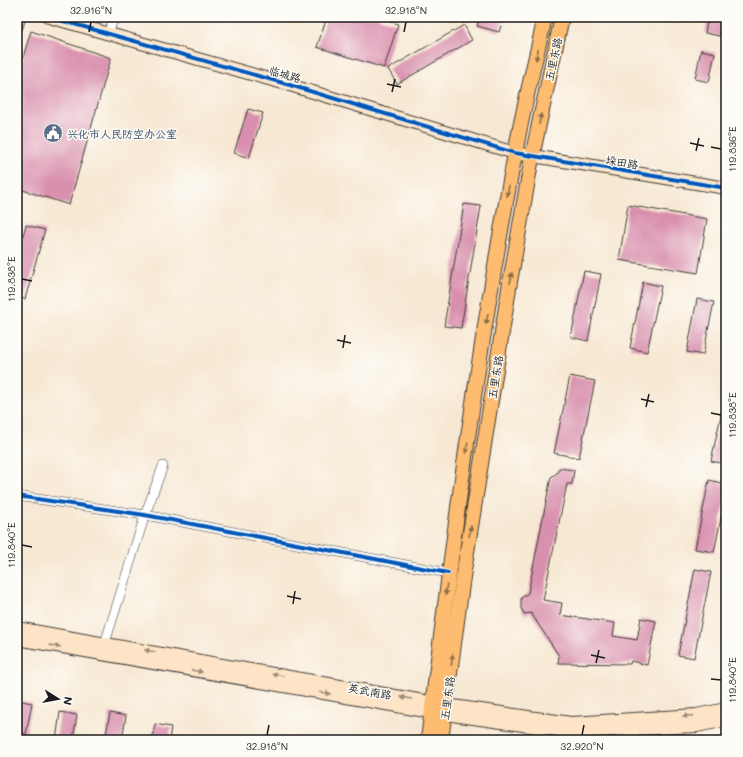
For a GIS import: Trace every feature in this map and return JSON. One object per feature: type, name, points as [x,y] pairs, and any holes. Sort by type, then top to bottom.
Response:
[{"type":"main road","points":[[17,25],[19,17]]},
{"type":"main road","name":"临城路","points":[[49,17],[283,83],[515,153]]},
{"type":"main road","name":"五里东路","points":[[428,740],[448,573],[482,345],[515,153],[545,17]]},
{"type":"main road","name":"五里东路","points":[[441,740],[463,577],[510,282],[532,157],[562,17]]},
{"type":"main road","name":"垛田路","points":[[515,153],[726,188]]},
{"type":"main road","name":"英武南路","points":[[17,628],[105,643],[446,710],[572,732],[697,726],[726,720]]},
{"type":"main road","name":"英武南路","points":[[17,639],[432,707]]},
{"type":"main road","name":"英武南路","points":[[446,710],[571,723],[696,715],[726,709]]},
{"type":"street","points":[[108,34],[114,17]]},
{"type":"street","points":[[105,643],[145,515],[163,466]]},
{"type":"street","points":[[17,496],[145,515],[448,573]]},
{"type":"building","points":[[327,17],[375,17],[398,24],[384,68],[317,47]]},
{"type":"building","points":[[480,17],[504,17],[499,32],[477,26]]},
{"type":"building","points":[[708,17],[723,17],[720,36],[705,33]]},
{"type":"building","points":[[464,25],[472,40],[397,84],[388,69]]},
{"type":"building","name":"兴化市人民防空办公室","points":[[31,31],[111,58],[69,205],[17,188],[17,77]]},
{"type":"building","points":[[701,50],[715,53],[709,82],[695,79]]},
{"type":"building","points":[[248,109],[263,113],[249,158],[234,153]]},
{"type":"building","points":[[464,204],[481,206],[461,328],[444,326]]},
{"type":"building","points":[[628,205],[707,219],[698,273],[619,260]]},
{"type":"building","points":[[26,225],[45,230],[25,299],[17,297],[17,256]]},
{"type":"building","points":[[584,271],[601,274],[588,341],[571,337]]},
{"type":"building","points":[[643,282],[661,286],[647,352],[630,348]]},
{"type":"building","points":[[697,299],[714,302],[703,355],[687,352]]},
{"type":"building","points":[[570,376],[595,381],[579,458],[554,453]]},
{"type":"building","points":[[723,406],[726,407],[726,464],[711,461]]},
{"type":"building","points":[[559,468],[574,470],[572,484],[567,484],[543,600],[562,603],[560,615],[615,623],[613,636],[637,640],[641,618],[656,621],[647,665],[631,661],[630,664],[558,663],[559,656],[531,613],[524,614],[521,608],[521,598],[528,593],[551,477],[557,473]]},
{"type":"building","points":[[709,480],[726,484],[726,494],[714,552],[695,549]]},
{"type":"building","points":[[695,569],[711,572],[694,658],[678,655]]},
{"type":"building","points":[[17,700],[32,703],[26,734],[17,732]]},
{"type":"building","points":[[60,712],[77,715],[73,740],[56,740]]},
{"type":"building","points":[[110,713],[126,716],[122,740],[105,740]]},
{"type":"building","points":[[155,724],[171,727],[169,740],[152,740]]},
{"type":"cycle path","points":[[49,17],[283,83],[515,153],[726,188]]},
{"type":"cycle path","points":[[17,496],[145,515],[448,573]]},
{"type":"place","name":"兴化市人民防空办公室","points":[[53,133]]}]
